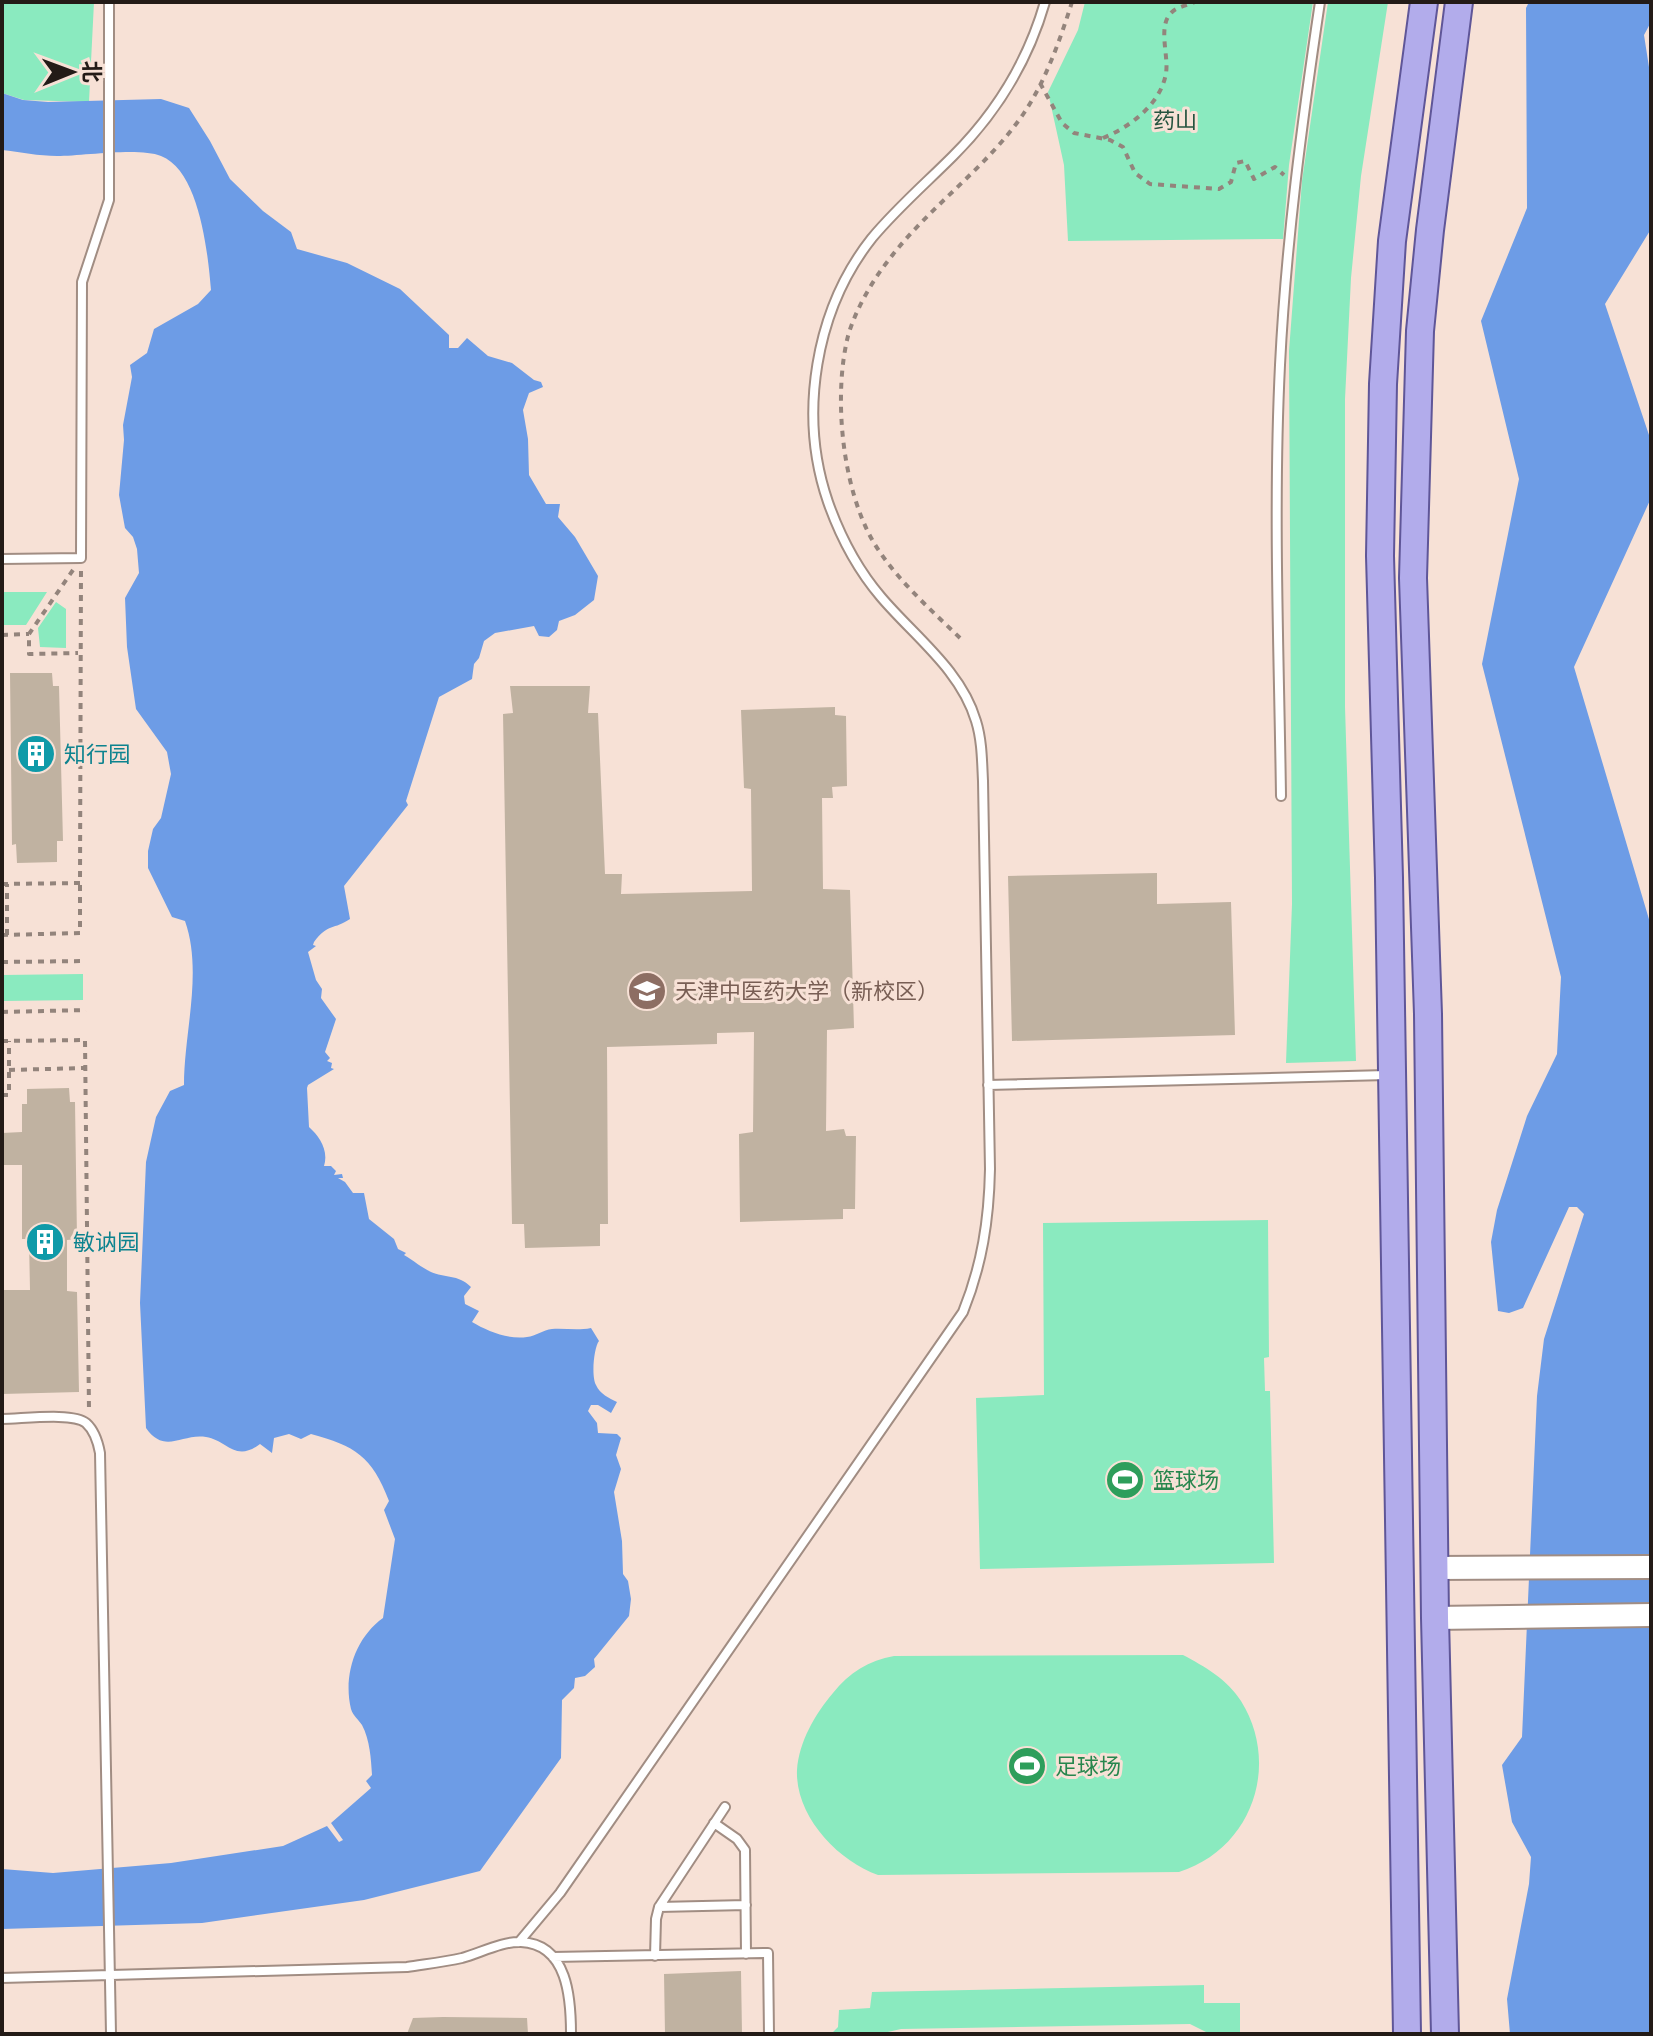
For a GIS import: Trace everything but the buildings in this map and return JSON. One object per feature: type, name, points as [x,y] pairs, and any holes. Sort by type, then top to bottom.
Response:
[{"type":"main road","points":[[1407,2034],[1389,878],[1380,556],[1384,369],[1392,241],[1424,2]]},
{"type":"main road","points":[[1389,878],[1413,578],[1420,331],[1458,8]]},
{"type":"main road","points":[[1413,578],[1428,1014],[1435,1618],[1445,2034]]},
{"type":"main road","points":[[1435,1568],[1651,1567]]},
{"type":"main road","points":[[1435,1618],[1651,1615]]},
{"type":"lane","points":[[2,559],[81,558],[82,282],[109,200],[109,2]]},
{"type":"lane","points":[[519,1942],[560,1893],[963,1312],[976,1279],[989,1206],[983,781],[976,721],[965,694],[945,667],[882,598],[849,550],[820,479],[813,410],[822,340],[847,275],[894,213],[952,157],[992,111],[1020,68],[1045,2]]},
{"type":"lane","points":[[1281,796],[1276,478],[1280,364],[1295,184],[1320,2]]},
{"type":"lane","points":[[988,1085],[1392,1075]]},
{"type":"lane","points":[[2,1419],[78,1418],[89,1425],[100,1453],[111,2034]]},
{"type":"lane","points":[[655,1956],[659,1907],[725,1807]]},
{"type":"lane","points":[[714,1823],[737,1839],[745,1850],[746,1954]]},
{"type":"lane","points":[[659,1907],[746,1905]]},
{"type":"lane","points":[[2,1978],[407,1967],[440,1963],[519,1942],[536,1945],[553,1957],[565,1975],[569,1990],[571,2034]]},
{"type":"lane","points":[[553,1957],[768,1953],[769,2034]]},
{"type":"path","points":[[960,638],[901,578],[874,543],[855,499],[845,453],[842,371],[849,334],[886,263],[918,223],[998,145],[1024,112],[1049,66],[1072,2]]},
{"type":"path","points":[[1102,138],[1130,125],[1154,99],[1166,71],[1167,20],[1172,12],[1195,2]]},
{"type":"path","points":[[1040,83],[1062,123],[1074,133],[1102,138],[1123,147],[1135,173],[1150,184],[1219,189],[1231,182],[1236,163],[1245,161],[1254,179],[1275,167],[1295,184]]},
{"type":"path","points":[[79,653],[29,654],[29,634],[81,558]]},
{"type":"path","points":[[80,883],[4,884],[4,935],[80,933],[81,558]]},
{"type":"path","points":[[2,635],[29,634]]},
{"type":"path","points":[[2,962],[85,961]]},
{"type":"path","points":[[2,1012],[86,1010]]},
{"type":"path","points":[[2,1041],[85,1040],[89,1425]]},
{"type":"path","points":[[2,1095],[9,1095],[9,1041]]},
{"type":"path","points":[[9,1070],[85,1068]]},
{"type":"green space","points":[[2,2],[94,2],[89,102],[24,100],[2,93]]},
{"type":"green space","name":"药山","points":[[1085,2],[1313,2],[1289,165],[1283,239],[1068,241],[1064,165],[1048,92],[1078,30]]},
{"type":"green space","points":[[1328,2],[1388,2],[1361,176],[1351,278],[1345,399],[1345,707],[1356,1061],[1286,1063],[1292,904],[1289,351],[1302,181]]},
{"type":"green space","points":[[2,592],[47,592],[26,625],[2,625]]},
{"type":"green space","points":[[56,602],[66,609],[66,648],[40,647],[38,628]]},
{"type":"green space","points":[[83,974],[83,1000],[2,1001],[2,975]]},
{"type":"green space","points":[[1268,1220],[1269,1357],[1264,1358],[1265,1391],[1270,1391],[1274,1563],[980,1569],[976,1398],[1044,1395],[1043,1223]]},
{"type":"green space","name":"足球场","points":[[1183,1655],[1222,1680],[1241,1701],[1253,1726],[1258,1751],[1258,1777],[1252,1802],[1241,1825],[1225,1845],[1204,1861],[1179,1872],[878,1875],[834,1848],[811,1820],[803,1804],[797,1770],[809,1729],[839,1686],[860,1668],[876,1661],[894,1656]]},
{"type":"green space","points":[[1204,1985],[1204,2003],[1240,2003],[1240,2032],[1243,2034],[1210,2034],[1190,2024],[901,2029],[879,2034],[831,2034],[838,2027],[839,2010],[870,2008],[872,1992]]},
{"type":"water","points":[[1529,2],[1651,2],[1651,22],[1644,35],[1651,80],[1651,229],[1605,304],[1651,441],[1651,498],[1574,667],[1651,926],[1651,2034],[1510,2034],[1507,1999],[1529,1884],[1531,1857],[1512,1822],[1502,1765],[1522,1737],[1537,1396],[1544,1339],[1584,1214],[1577,1207],[1569,1207],[1523,1308],[1509,1313],[1498,1311],[1491,1242],[1497,1210],[1527,1116],[1557,1054],[1561,977],[1482,664],[1519,479],[1481,321],[1527,208],[1526,8]]},
{"type":"water","points":[[2,93],[23,100],[48,102],[161,99],[189,108],[230,179],[263,211],[291,232],[297,249],[347,263],[400,289],[449,335],[449,348],[458,348],[467,338],[488,356],[512,363],[541,382],[543,387],[529,393],[523,410],[529,475],[546,504],[560,504],[558,517],[575,537],[598,576],[594,600],[575,615],[559,621],[557,630],[549,637],[539,636],[534,626],[495,633],[484,641],[474,664],[472,679],[439,697],[406,801],[408,805],[344,886],[350,919],[323,932],[314,942],[316,946],[308,952],[316,980],[322,989],[321,998],[336,1019],[325,1052],[330,1058],[327,1061],[332,1063],[331,1068],[334,1069],[307,1088],[309,1127],[322,1144],[324,1166],[331,1166],[336,1171],[334,1175],[342,1174],[343,1178],[338,1178],[353,1193],[364,1193],[369,1219],[394,1239],[398,1249],[406,1253],[404,1255],[431,1272],[456,1278],[471,1287],[464,1296],[465,1304],[479,1311],[472,1322],[498,1334],[520,1338],[552,1329],[591,1328],[599,1341],[594,1381],[602,1393],[617,1402],[611,1413],[598,1405],[591,1405],[588,1411],[597,1423],[598,1433],[617,1434],[621,1438],[616,1455],[621,1469],[614,1492],[622,1541],[623,1574],[628,1581],[631,1599],[629,1616],[594,1659],[595,1667],[585,1676],[575,1678],[574,1688],[562,1700],[561,1758],[480,1871],[364,1900],[202,1923],[2,1929],[2,1869],[53,1873],[171,1863],[283,1846],[327,1826],[339,1842],[343,1840],[331,1823],[371,1788],[366,1781],[372,1775],[367,1737],[351,1709],[350,1671],[358,1647],[383,1618],[395,1539],[384,1510],[389,1501],[376,1473],[360,1455],[339,1443],[311,1434],[301,1439],[289,1434],[274,1438],[272,1453],[260,1444],[237,1451],[206,1437],[167,1442],[153,1436],[146,1428],[140,1303],[146,1162],[156,1117],[170,1091],[184,1085],[193,981],[185,921],[172,917],[148,868],[153,829],[161,818],[171,774],[167,752],[136,709],[127,647],[125,598],[139,573],[137,549],[133,537],[125,528],[119,495],[123,425],[132,377],[130,365],[147,353],[154,329],[198,304],[211,290],[210,275],[200,216],[185,178],[174,165],[151,153],[57,156],[2,150]]},
{"type":"place","name":"知行园","points":[[36,754]]},
{"type":"place","name":"天津中医药大学（新校区）","points":[[647,991]]},
{"type":"place","name":"敏讷园","points":[[45,1242]]},
{"type":"place","name":"篮球场","points":[[1125,1480]]},
{"type":"place","name":"足球场","points":[[1027,1766]]}]
